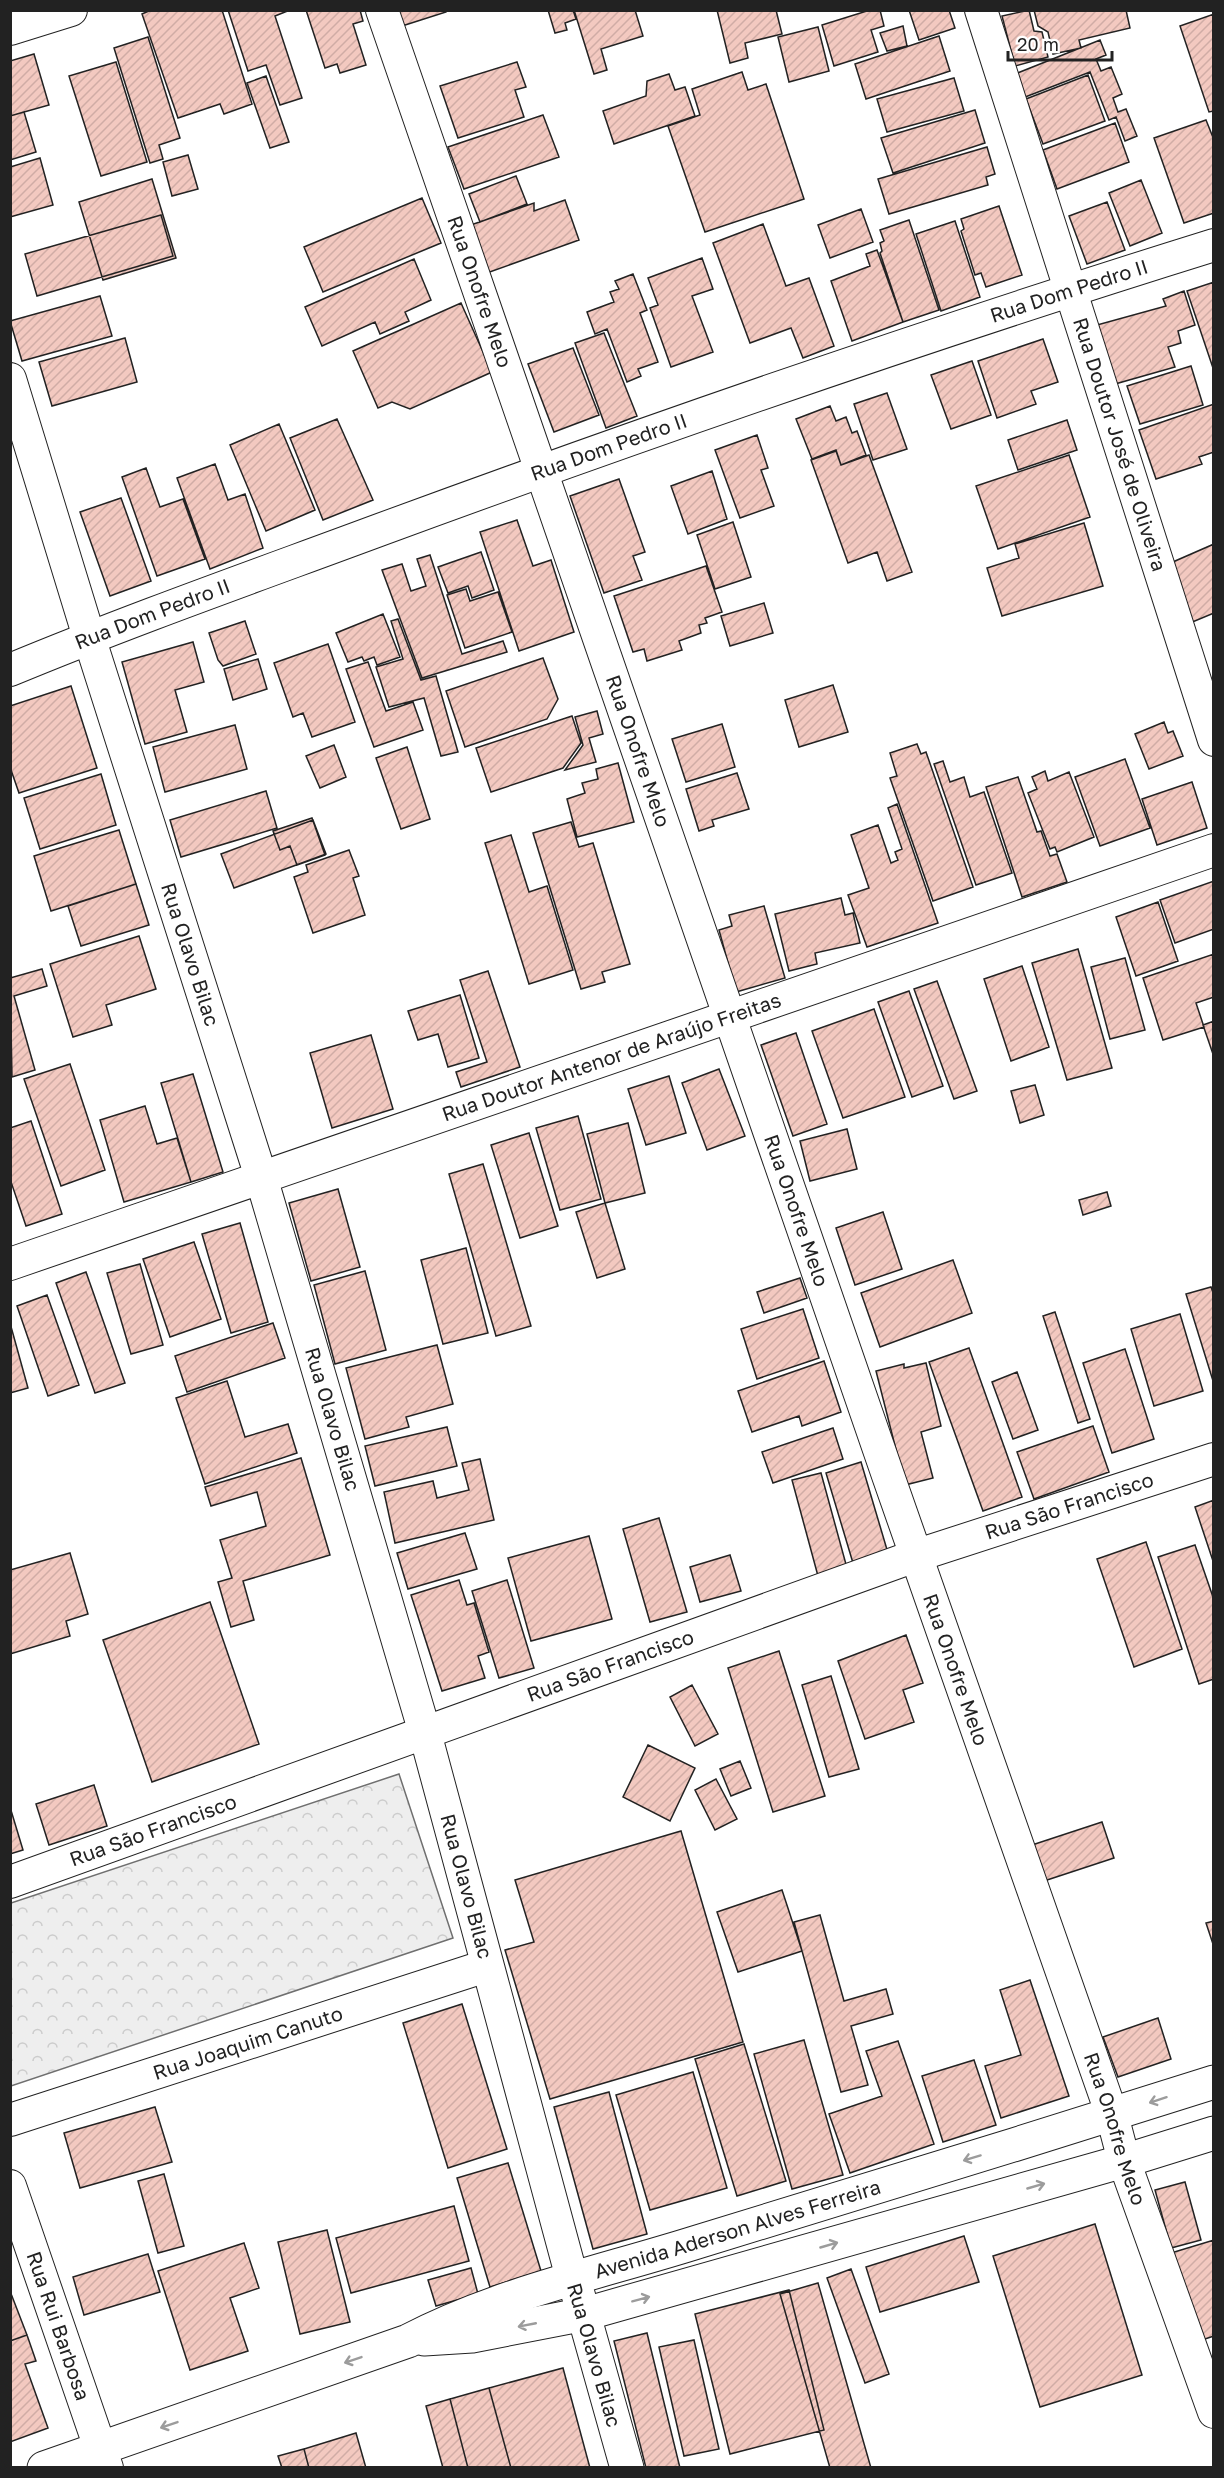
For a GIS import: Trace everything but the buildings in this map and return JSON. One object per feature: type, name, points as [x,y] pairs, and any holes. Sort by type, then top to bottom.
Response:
[{"type":"main road","name":"Avenida Aderson Alves Ferreira","points":[[408,2341],[467,2312],[572,2278],[648,2258],[1214,2082]]},
{"type":"main road","name":"Avenida Aderson Alves Ferreira","points":[[408,2341],[472,2336],[585,2314],[1124,2161],[1214,2133]]},
{"type":"main road","name":"Rua Olavo Bilac","points":[[572,2278],[585,2314],[627,2468]]},
{"type":"main road","points":[[44,2468],[104,2458],[408,2341]]},
{"type":"street","points":[[10,29],[71,10]]},
{"type":"street","name":"Rua Onofre Melo","points":[[382,10],[731,1016],[915,1556],[1112,2115],[1124,2161],[1214,2412]]},
{"type":"street","name":"Rua Doutor José de Oliveira","points":[[981,10],[1214,740]]},
{"type":"street","name":"Rua Dom Pedro II","points":[[10,670],[89,637],[542,470],[1069,290],[1214,245]]},
{"type":"street","name":"Rua Olavo Bilac","points":[[10,379],[89,637],[261,1177],[426,1733],[486,1966],[572,2278]]},
{"type":"street","name":"Rua Doutor Antenor de Araújo Freitas","points":[[10,1264],[1214,850]]},
{"type":"street","name":"Rua São Francisco","points":[[10,1882],[915,1556],[1214,1459]]},
{"type":"street","name":"Rua Joaquim Canuto","points":[[10,2120],[486,1966]]},
{"type":"street","name":"Rua Rui Barbosa","points":[[10,2186],[104,2458]]},
{"type":"green space","points":[[399,1774],[453,1938],[11,2086],[11,1903]]}]
